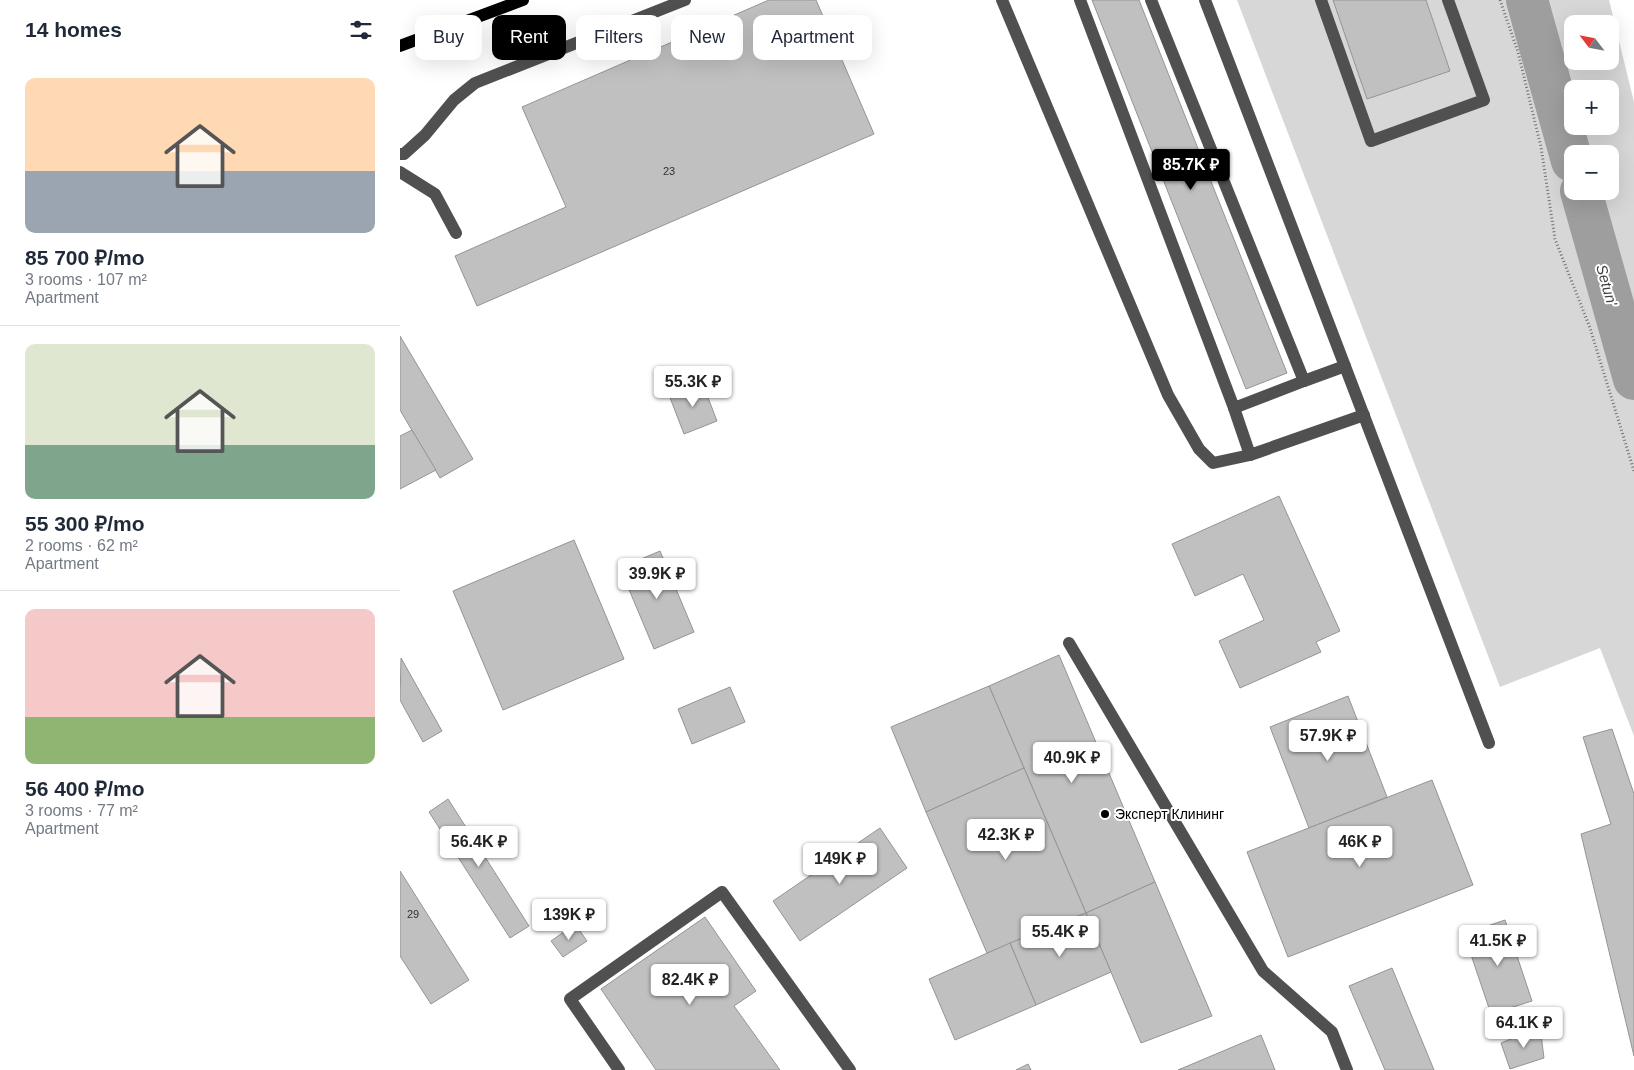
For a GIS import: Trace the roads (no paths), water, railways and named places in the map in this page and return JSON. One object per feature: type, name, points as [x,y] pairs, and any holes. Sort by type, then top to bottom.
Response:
[{"type":"main road","points":[[400,46],[523,0]]},
{"type":"lane","points":[[400,154],[404,154],[425,135],[454,100],[475,83],[685,0]]},
{"type":"lane","points":[[1002,0],[1168,395],[1199,449],[1213,463],[1250,455],[1364,415]]},
{"type":"lane","points":[[1080,0],[1250,455]]},
{"type":"lane","points":[[1151,0],[1304,381]]},
{"type":"lane","points":[[1205,0],[1489,743]]},
{"type":"lane","points":[[1321,0],[1372,141],[1484,100],[1448,0]]},
{"type":"lane","points":[[400,172],[435,194],[456,233]]},
{"type":"lane","points":[[1234,408],[1345,366]]},
{"type":"lane","points":[[1069,643],[1263,971],[1332,1032],[1347,1070]]},
{"type":"lane","points":[[619,1070],[570,999],[722,892],[850,1070]]},
{"type":"waterway","name":"Setun'","points":[[1527,0],[1568,145]]},
{"type":"waterway","name":"Setun'","points":[[1584,200],[1634,379]]},
{"type":"place","name":"Эксперт Клининг","points":[[1105,814]]}]
